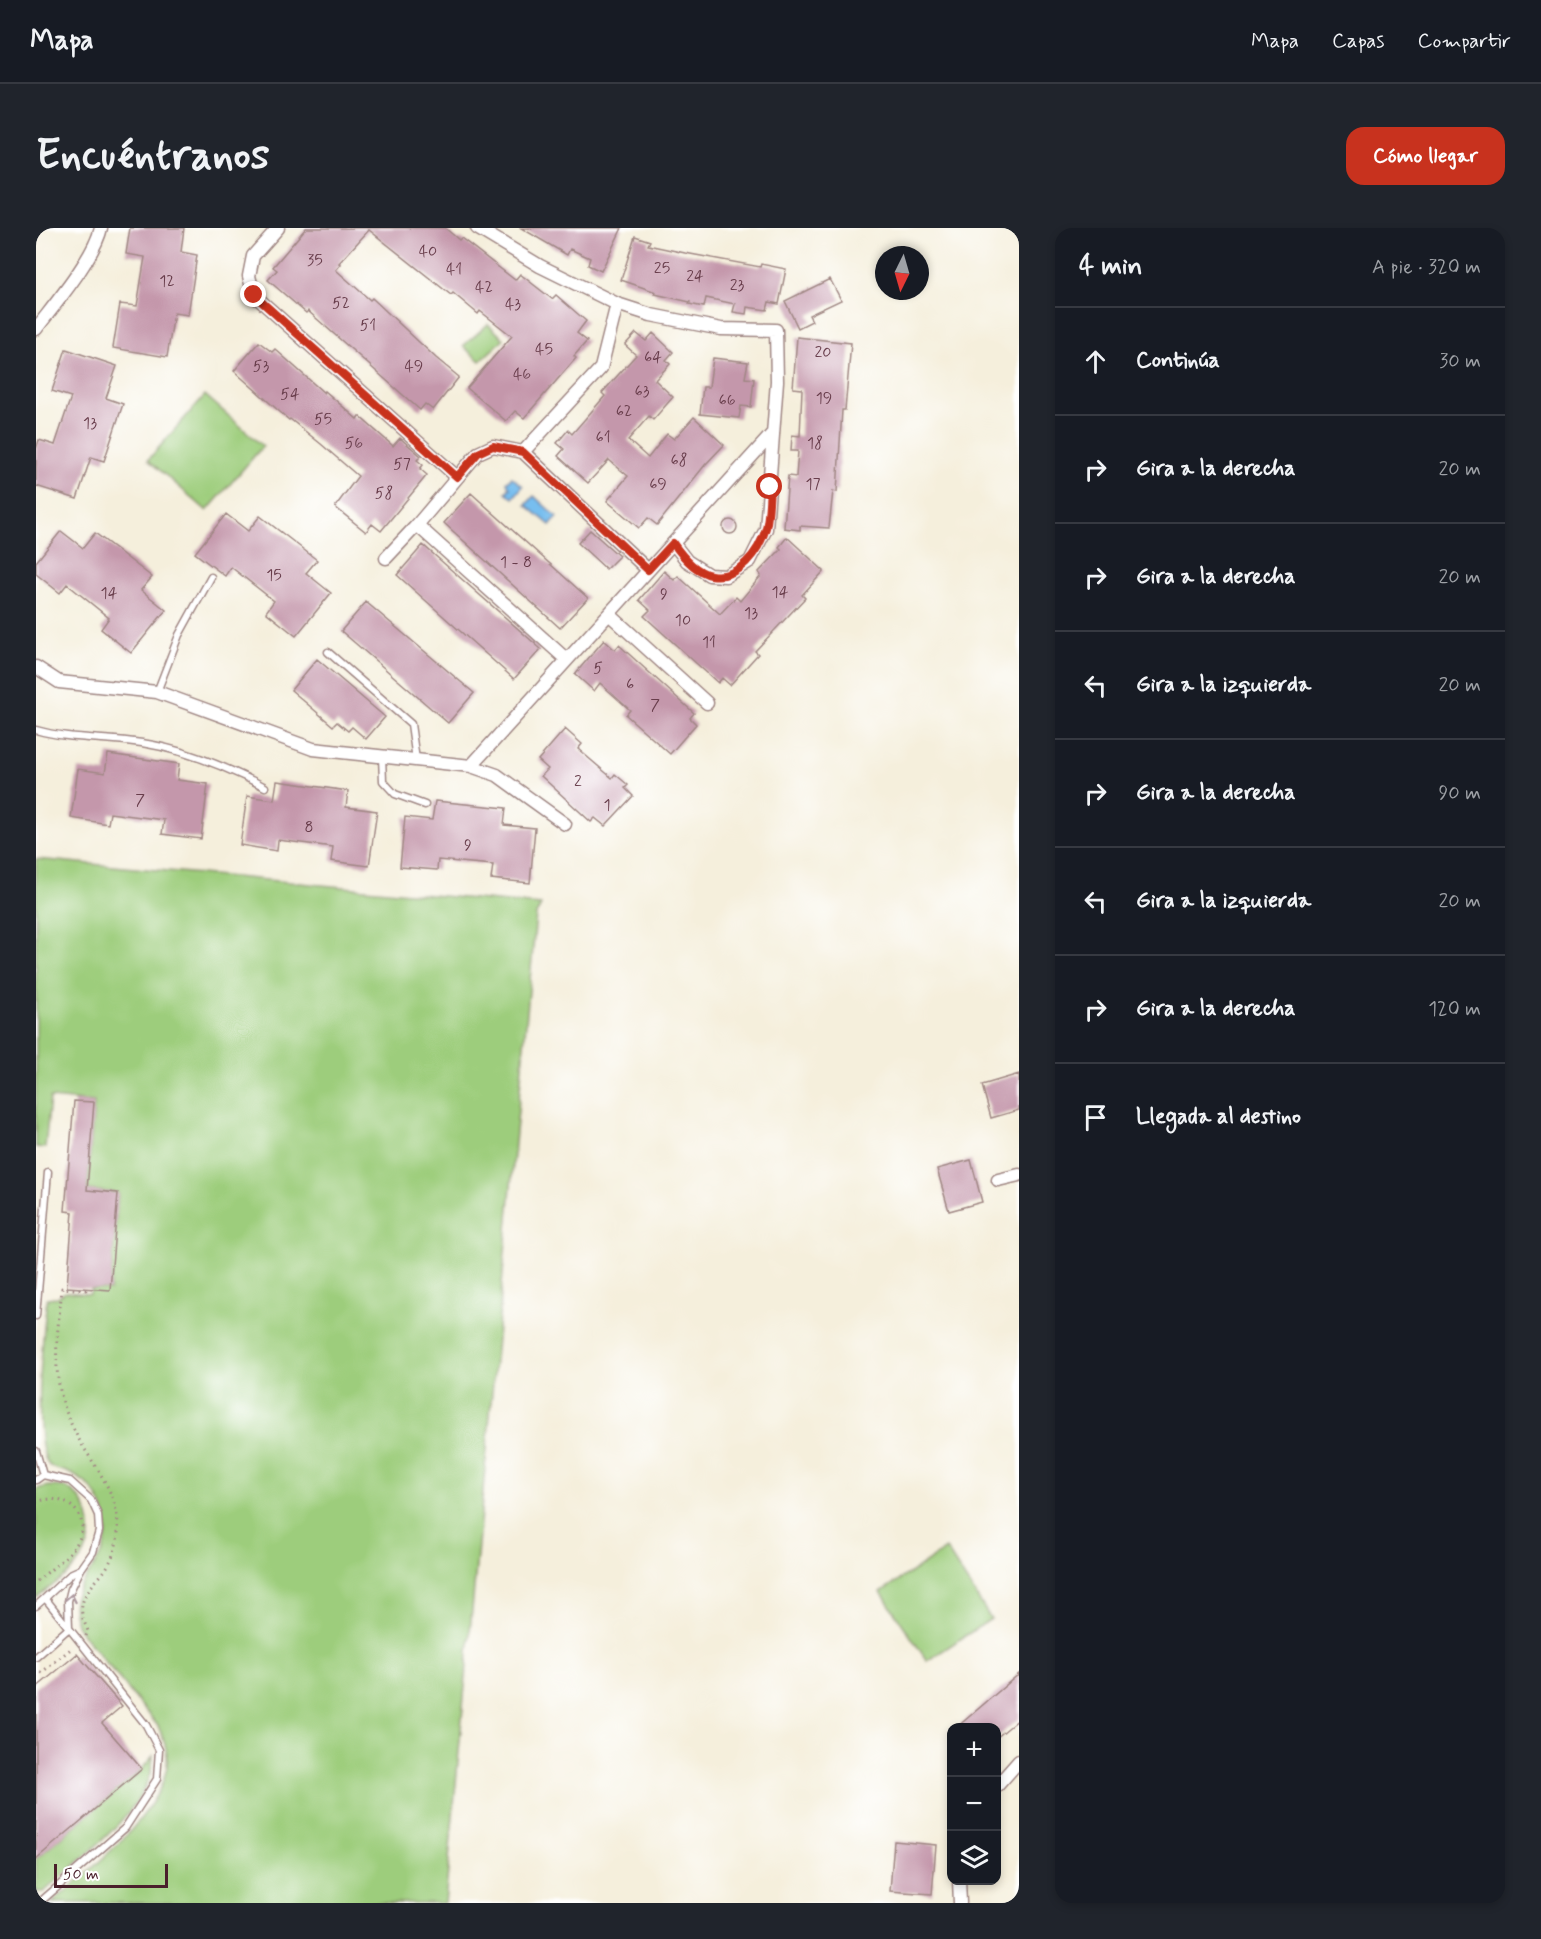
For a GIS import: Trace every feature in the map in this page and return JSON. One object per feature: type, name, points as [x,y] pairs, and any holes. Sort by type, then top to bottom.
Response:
[{"type":"street","points":[[36,328],[67,288],[99,239],[101,228]]},
{"type":"street","points":[[278,228],[253,256],[249,276],[254,295],[457,477]]},
{"type":"street","points":[[477,228],[540,266],[617,304],[651,315],[721,329],[776,330],[777,381],[766,529],[750,561],[726,576],[709,575],[687,561],[673,543]]},
{"type":"street","points":[[523,452],[601,368],[617,304]]},
{"type":"street","points":[[471,766],[772,434]]},
{"type":"street","points":[[386,558],[478,453],[493,446],[523,452],[648,570]]},
{"type":"street","points":[[417,525],[567,660]]},
{"type":"street","points":[[609,614],[707,703]]},
{"type":"street","points":[[36,667],[58,682],[158,692],[313,749],[471,766],[497,775],[565,824]]},
{"type":"street","points":[[998,1179],[1019,1175]]},
{"type":"street","points":[[1001,1781],[1019,1761]]},
{"type":"street","points":[[959,1885],[960,1903]]},
{"type":"lane","points":[[158,692],[179,635],[211,577]]},
{"type":"lane","points":[[328,652],[411,724],[416,760]]},
{"type":"lane","points":[[36,730],[53,735],[141,742],[179,751],[225,766],[265,787]]},
{"type":"lane","points":[[382,757],[383,781],[395,794],[426,805]]},
{"type":"lane","points":[[36,1316],[38,1260],[48,1172]]},
{"type":"lane","points":[[36,1451],[43,1475]]},
{"type":"lane","points":[[36,1480],[43,1475],[70,1481],[91,1500],[98,1515],[99,1531],[93,1552],[71,1589],[68,1601],[69,1628],[36,1658]]},
{"type":"lane","points":[[36,1606],[72,1573],[81,1569]]},
{"type":"lane","points":[[39,1903],[125,1828],[157,1779],[159,1749],[146,1725],[45,1598]]},
{"type":"path","points":[[36,1502],[46,1498],[64,1501],[80,1519],[81,1536],[76,1546],[36,1582]]},
{"type":"green space","points":[[488,324],[504,339],[480,361],[463,346]]},
{"type":"green space","points":[[205,395],[263,446],[207,511],[148,460]]},
{"type":"green space","points":[[36,859],[541,905],[536,915],[445,1903],[52,1903],[101,1860],[148,1808],[159,1790],[166,1771],[167,1753],[158,1726],[81,1632],[74,1615],[74,1601],[78,1589],[101,1553],[106,1538],[106,1520],[101,1503],[92,1490],[72,1474],[50,1466],[42,1447],[40,1392],[47,1298],[58,1297],[65,1292],[90,1294],[91,1289],[110,1290],[118,1193],[87,1190],[94,1102],[50,1098],[45,1148],[36,1147]]},
{"type":"green space","points":[[49,1486],[63,1487],[79,1498],[88,1516],[90,1536],[80,1561],[36,1598],[36,1489]]},
{"type":"green space","points":[[946,1549],[991,1619],[927,1661],[881,1592]]},
{"type":"green space","points":[[153,1756],[150,1775],[128,1813],[94,1848],[44,1892],[36,1892],[36,1859],[142,1769]]},
{"type":"water","points":[[512,477],[523,486],[513,498],[506,492],[510,488],[507,482]]},
{"type":"water","points":[[534,496],[557,517],[550,525],[526,505]]},
{"type":"building","points":[[130,228],[184,228],[181,252],[197,255],[188,315],[174,313],[167,357],[113,348],[120,304],[137,306],[145,257],[126,254]]},
{"type":"building","points":[[306,228],[445,228],[515,280],[520,274],[552,299],[556,295],[586,321],[577,333],[587,341],[574,356],[576,358],[524,418],[515,411],[506,421],[467,388],[512,336],[480,311],[478,314],[453,293],[451,295],[369,230],[339,263],[341,264],[336,270],[370,300],[372,298],[459,377],[433,410],[425,404],[420,410],[308,311],[306,313],[268,280],[277,270],[273,267]]},
{"type":"building","points":[[521,228],[622,228],[601,271],[588,265],[590,258],[570,249],[567,255]]},
{"type":"building","points":[[635,236],[650,241],[648,245],[760,267],[761,264],[786,269],[779,304],[769,302],[767,310],[747,307],[746,314],[733,312],[735,304],[706,298],[704,307],[689,304],[690,302],[655,294],[656,292],[621,280]]},
{"type":"building","points":[[830,279],[841,300],[809,315],[812,321],[798,328],[785,301]]},
{"type":"building","points":[[636,333],[646,341],[653,333],[673,352],[666,360],[670,364],[655,380],[673,397],[653,420],[649,416],[628,440],[648,458],[667,434],[674,439],[694,417],[724,445],[657,525],[648,518],[639,528],[607,501],[628,476],[609,460],[588,483],[558,456],[564,449],[557,443],[568,430],[572,434],[605,396],[602,393],[636,355],[625,345]]},
{"type":"building","points":[[797,337],[851,343],[845,410],[842,410],[837,492],[833,491],[829,528],[800,526],[800,530],[784,528],[788,476],[796,477],[798,451],[791,451],[792,435],[800,436],[802,389],[793,388]]},
{"type":"building","points":[[259,342],[272,352],[275,349],[324,393],[325,391],[357,419],[359,416],[393,446],[400,438],[421,456],[417,460],[423,465],[420,469],[427,475],[381,531],[372,524],[366,532],[335,507],[358,476],[289,420],[234,371]]},
{"type":"building","points":[[66,349],[117,366],[106,398],[123,404],[104,461],[91,457],[77,499],[36,486],[36,449],[39,440],[55,445],[71,397],[52,391]]},
{"type":"building","points":[[713,358],[748,362],[745,378],[754,379],[751,407],[741,406],[739,418],[700,414],[703,387],[709,387]]},
{"type":"building","points":[[471,493],[588,598],[560,628],[444,523]]},
{"type":"building","points":[[226,514],[248,531],[260,516],[317,560],[306,573],[331,593],[296,636],[266,612],[274,601],[231,567],[225,576],[195,553]]},
{"type":"building","points":[[727,520],[733,520],[737,527],[733,534],[727,534],[723,530],[723,524]]},
{"type":"building","points":[[590,530],[619,556],[606,569],[578,543]]},
{"type":"building","points":[[61,531],[83,548],[95,533],[152,577],[141,590],[166,610],[131,653],[101,629],[109,618],[67,584],[60,593],[36,574],[36,562]]},
{"type":"building","points":[[787,537],[824,571],[802,595],[805,598],[755,651],[758,654],[730,685],[722,678],[718,683],[644,616],[650,610],[639,600],[664,571],[674,580],[678,576],[720,614],[736,597],[740,601],[761,576],[759,572],[781,549],[779,547]]},
{"type":"building","points":[[423,545],[541,649],[514,679],[397,575]]},
{"type":"building","points":[[366,602],[474,693],[448,723],[341,631]]},
{"type":"building","points":[[604,640],[615,650],[619,645],[694,713],[690,718],[696,724],[670,754],[626,715],[630,710],[600,683],[594,691],[575,674]]},
{"type":"building","points":[[317,659],[385,717],[366,739],[352,727],[348,731],[337,722],[333,726],[291,690]]},
{"type":"building","points":[[565,729],[582,744],[578,749],[612,778],[615,774],[628,785],[625,788],[633,796],[605,826],[595,818],[591,822],[541,776],[548,769],[538,760]]},
{"type":"building","points":[[108,754],[179,764],[177,780],[208,784],[201,839],[162,834],[164,820],[110,813],[108,824],[71,818],[78,769],[105,773]]},
{"type":"building","points":[[277,781],[348,791],[346,807],[377,811],[369,866],[331,861],[333,847],[278,840],[277,851],[240,845],[247,796],[274,800]]},
{"type":"building","points":[[435,801],[506,808],[504,825],[535,828],[530,883],[491,879],[493,865],[438,860],[437,870],[400,867],[405,817],[432,820]]},
{"type":"building","points":[[1019,1074],[1019,1110],[991,1118],[982,1085]]},
{"type":"building","points":[[74,1101],[94,1102],[87,1190],[118,1193],[110,1290],[67,1287],[73,1212],[65,1211]]},
{"type":"building","points":[[971,1160],[982,1202],[949,1211],[937,1169]]},
{"type":"building","points":[[77,1654],[122,1706],[102,1723],[142,1769],[36,1859],[36,1688]]},
{"type":"building","points":[[1019,1674],[1019,1719],[1001,1734],[1001,1723],[962,1723]]},
{"type":"building","points":[[894,1841],[936,1845],[932,1894],[890,1891]]},
{"type":"route","points":[[254,295],[457,477],[478,453],[493,446],[523,452],[648,570],[673,543],[687,561],[709,575],[726,576],[750,561],[766,529],[770,487]]}]
